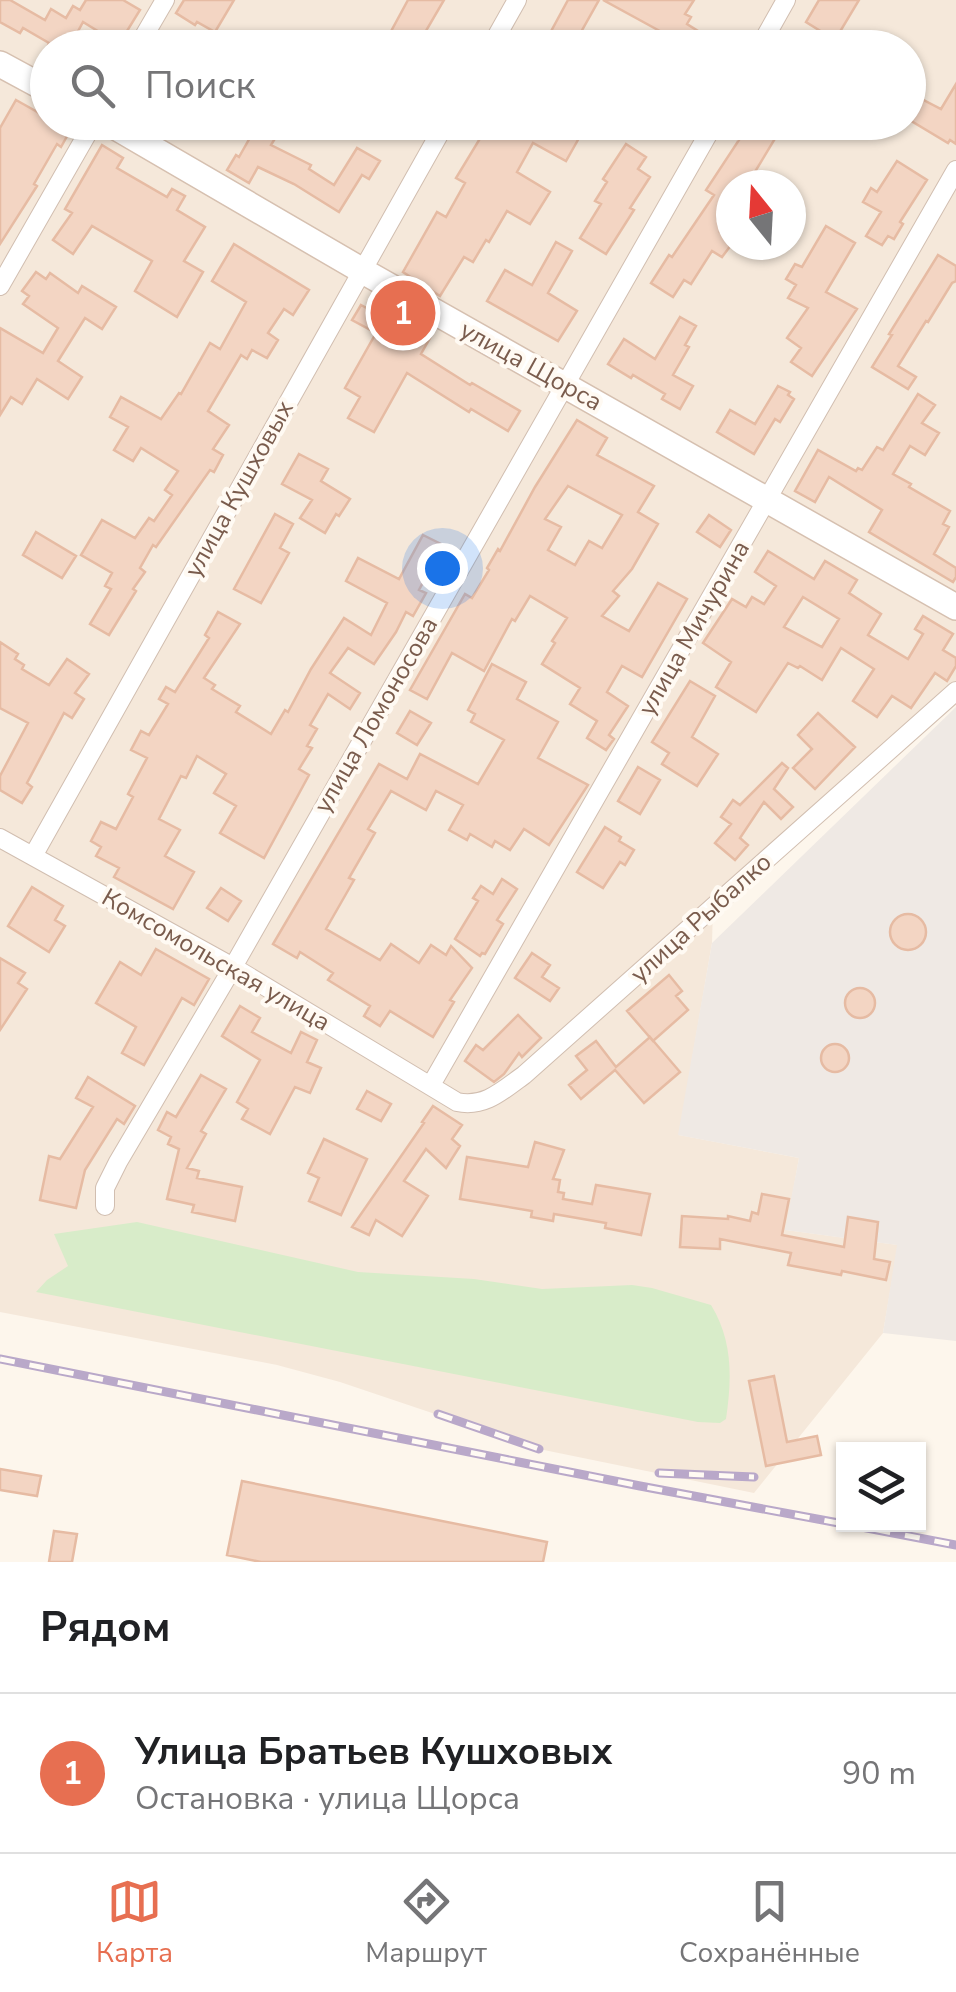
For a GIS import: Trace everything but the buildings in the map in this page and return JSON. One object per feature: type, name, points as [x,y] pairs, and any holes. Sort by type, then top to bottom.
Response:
[{"type":"street","points":[[148,30],[165,0]]},
{"type":"street","points":[[500,30],[517,0]]},
{"type":"street","points":[[769,30],[786,0]]},
{"type":"street","points":[[0,64],[30,80]]},
{"type":"street","points":[[0,286],[84,140]]},
{"type":"street","name":"улица Щорса","points":[[138,140],[956,607]]},
{"type":"street","name":"улица Кушховых","points":[[33,856],[436,140]]},
{"type":"street","name":"улица Ломоносова","points":[[105,1206],[106,1188],[118,1162],[234,967],[706,140]]},
{"type":"street","name":"улица Мичурина","points":[[431,1086],[956,170]]},
{"type":"street","name":"улица Рыбалко","points":[[431,1086],[457,1102],[475,1104],[490,1099],[524,1075],[956,691]]},
{"type":"street","name":"Комсомольская улица","points":[[0,838],[234,967],[431,1086]]},
{"type":"shaded area","points":[[0,0],[956,0],[956,691],[713,908],[712,943],[679,1135],[799,1158],[786,1230],[898,1245],[883,1333],[754,1493],[539,1449],[340,1382],[277,1365],[0,1312]]},
{"type":"shaded area","points":[[956,707],[956,1341],[883,1333],[897,1245],[785,1230],[799,1158],[678,1135],[712,943]]},
{"type":"green space","points":[[137,1222],[358,1272],[474,1279],[542,1289],[632,1285],[711,1305],[723,1332],[729,1360],[726,1419],[720,1423],[698,1422],[36,1292],[68,1266],[54,1234]]},
{"type":"railway","points":[[0,1359],[836,1523]]},
{"type":"railway","points":[[438,1414],[539,1449]]},
{"type":"railway","points":[[659,1473],[754,1477]]},
{"type":"railway","points":[[888,1532],[956,1545]]},
{"type":"place","name":"Улица Братьев Кушховых","points":[[403,313]]}]
